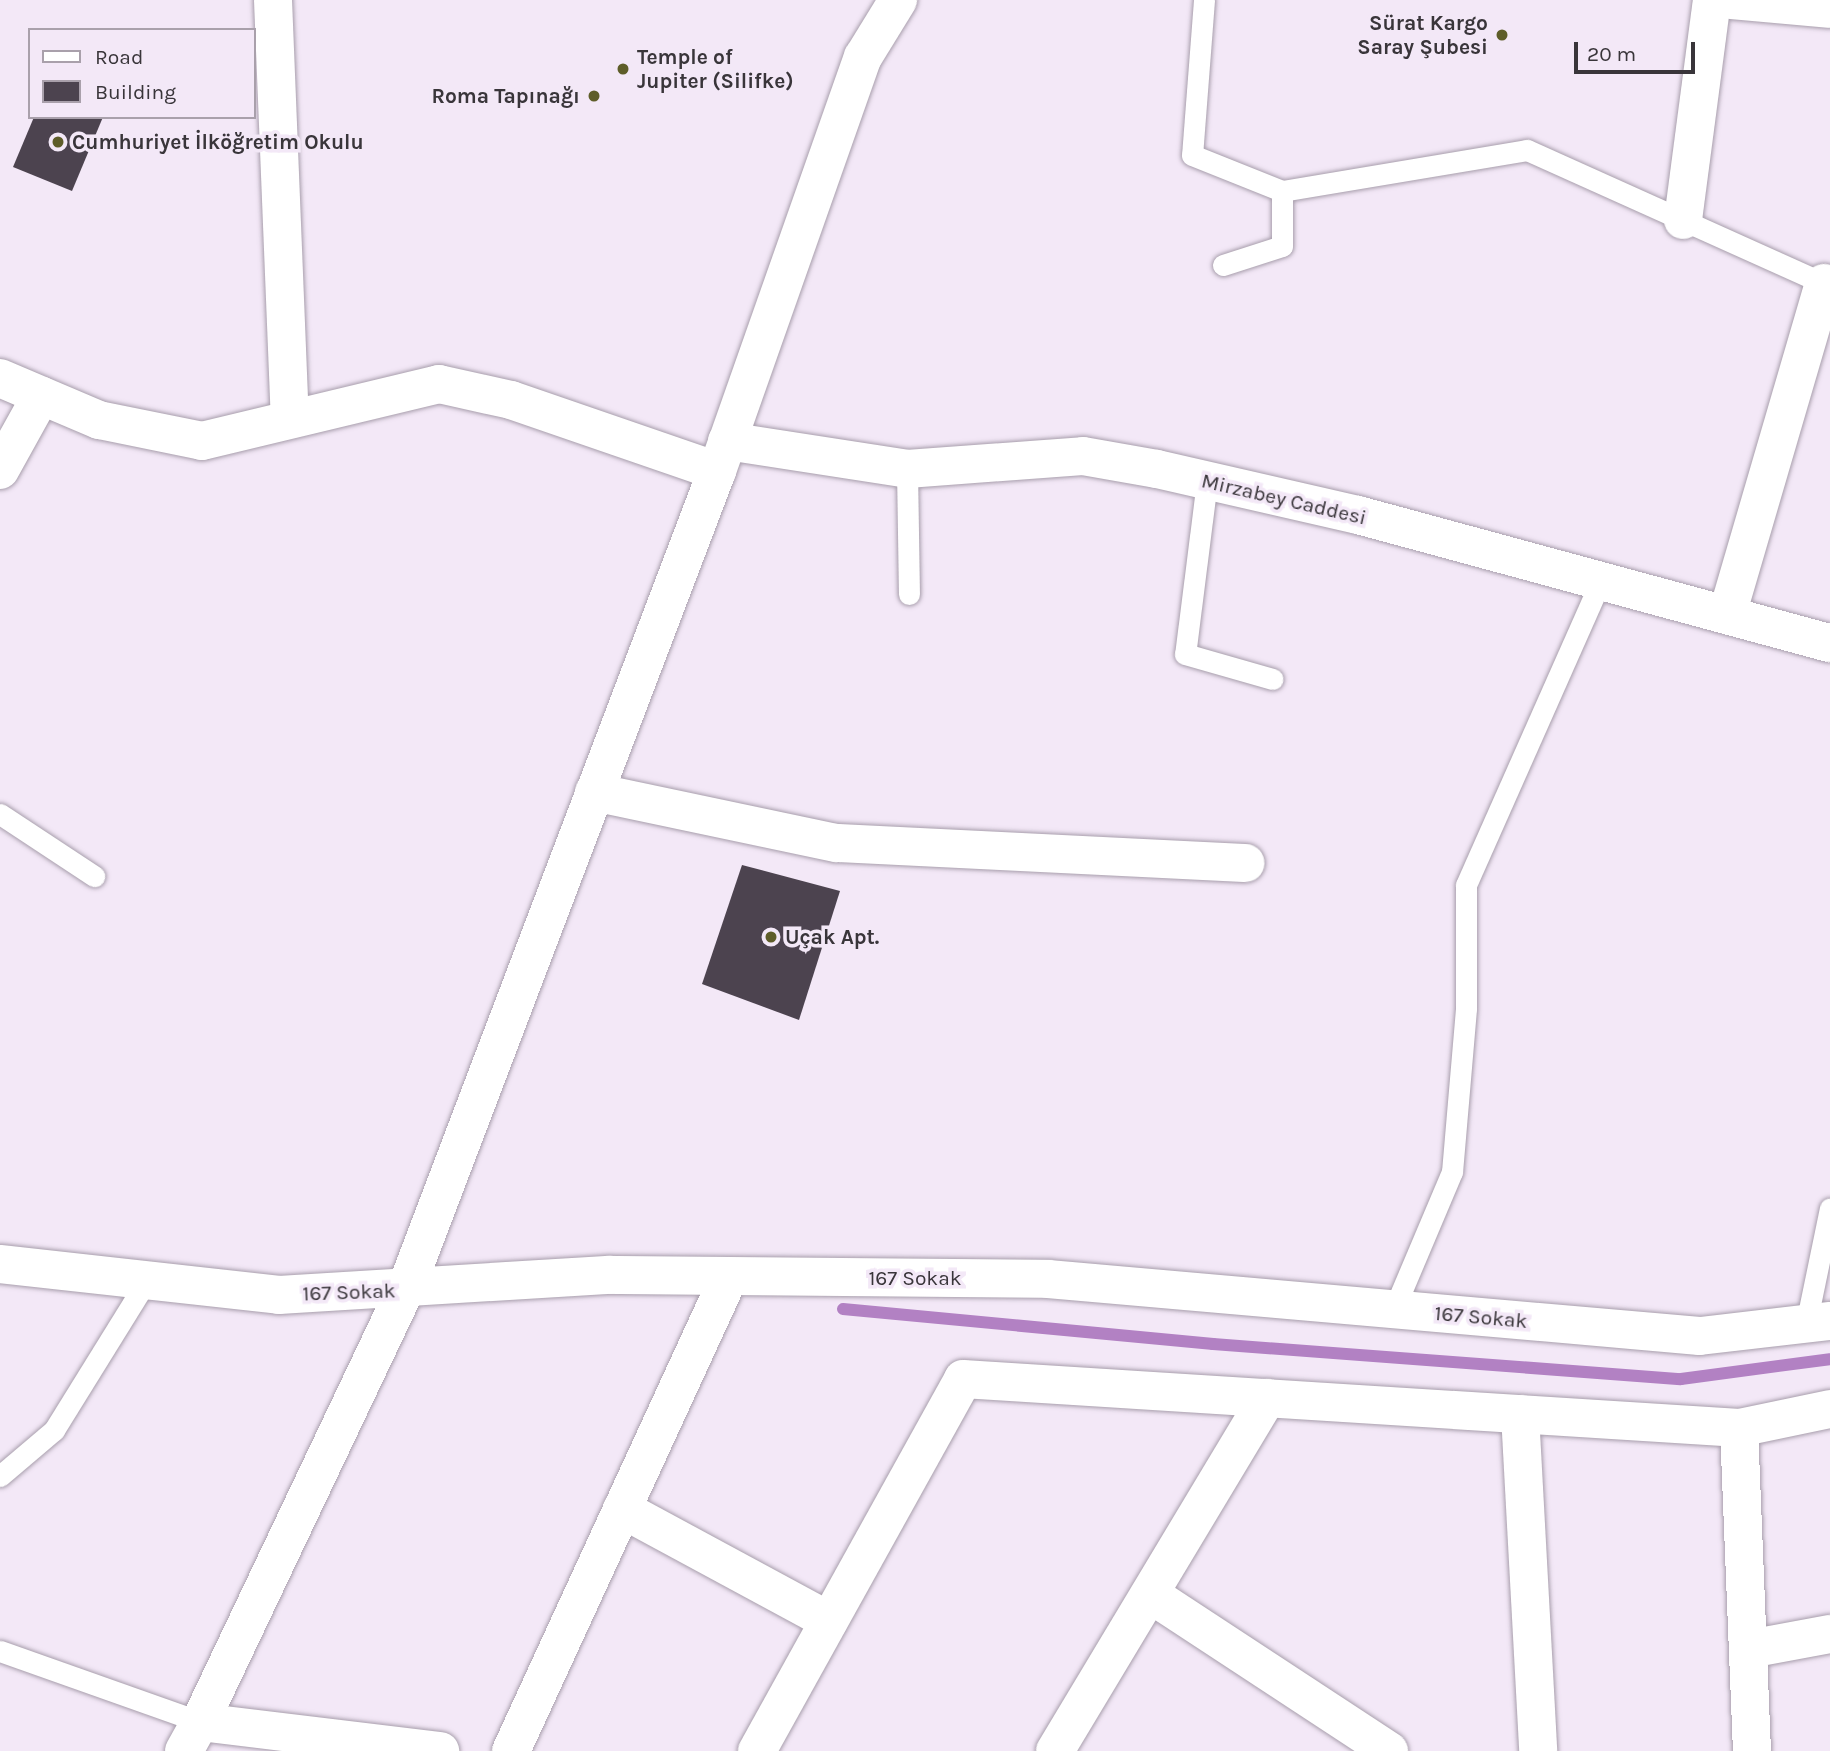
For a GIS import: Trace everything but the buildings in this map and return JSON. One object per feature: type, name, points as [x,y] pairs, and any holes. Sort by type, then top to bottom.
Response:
[{"type":"street","points":[[273,0],[290,417]]},
{"type":"street","points":[[440,1751],[192,1736],[405,1291],[722,456],[863,57],[898,0]]},
{"type":"street","points":[[1684,220],[1712,0]]},
{"type":"street","points":[[1731,0],[1830,9]]},
{"type":"street","points":[[1727,615],[1827,284]]},
{"type":"street","name":"Mirzabey Caddesi","points":[[0,379],[99,419],[202,441],[290,417],[439,384],[511,400],[722,456],[907,469],[1083,456],[1207,481],[1601,580],[1830,643]]},
{"type":"street","points":[[0,470],[41,396]]},
{"type":"street","points":[[594,792],[838,844],[1247,863]]},
{"type":"street","name":"167 Sokak","points":[[0,1264],[279,1295],[405,1291],[610,1275],[1048,1279],[1700,1336],[1818,1323]]},
{"type":"street","points":[[511,1751],[729,1277]]},
{"type":"street","points":[[757,1751],[963,1379],[1740,1428],[1830,1409]]},
{"type":"street","points":[[1055,1751],[1267,1398]]},
{"type":"street","points":[[1520,1415],[1538,1751]]},
{"type":"street","points":[[1740,1428],[1752,1751]]},
{"type":"street","points":[[622,1509],[829,1621]]},
{"type":"street","points":[[1150,1594],[1375,1747]]},
{"type":"street","points":[[1749,1649],[1830,1634]]},
{"type":"lane","points":[[1204,0],[1192,155],[1282,191],[1527,150],[1827,284]]},
{"type":"lane","points":[[1223,265],[1282,246],[1282,191]]},
{"type":"lane","points":[[907,469],[909,594]]},
{"type":"lane","points":[[1207,481],[1185,654],[1273,679]]},
{"type":"lane","points":[[1394,1309],[1451,1172],[1466,1008],[1466,885],[1601,580]]},
{"type":"lane","points":[[0,814],[94,876]]},
{"type":"lane","points":[[1818,1323],[1830,1208]]},
{"type":"lane","points":[[0,1476],[54,1430],[147,1280]]},
{"type":"lane","points":[[0,1651],[192,1736]]},
{"type":"waterway","points":[[843,1309],[1213,1344],[1681,1379],[1830,1359]]},
{"type":"place","name":"Sürat Kargo Saray Şubesi","points":[[1502,35]]},
{"type":"place","name":"Temple of Jupiter (Silifke)","points":[[623,69]]},
{"type":"place","name":"Roma Tapınağı","points":[[594,96]]},
{"type":"place","name":"Cumhuriyet İlköğretim Okulu","points":[[58,142]]},
{"type":"place","name":"Uçak Apt.","points":[[771,937]]}]
